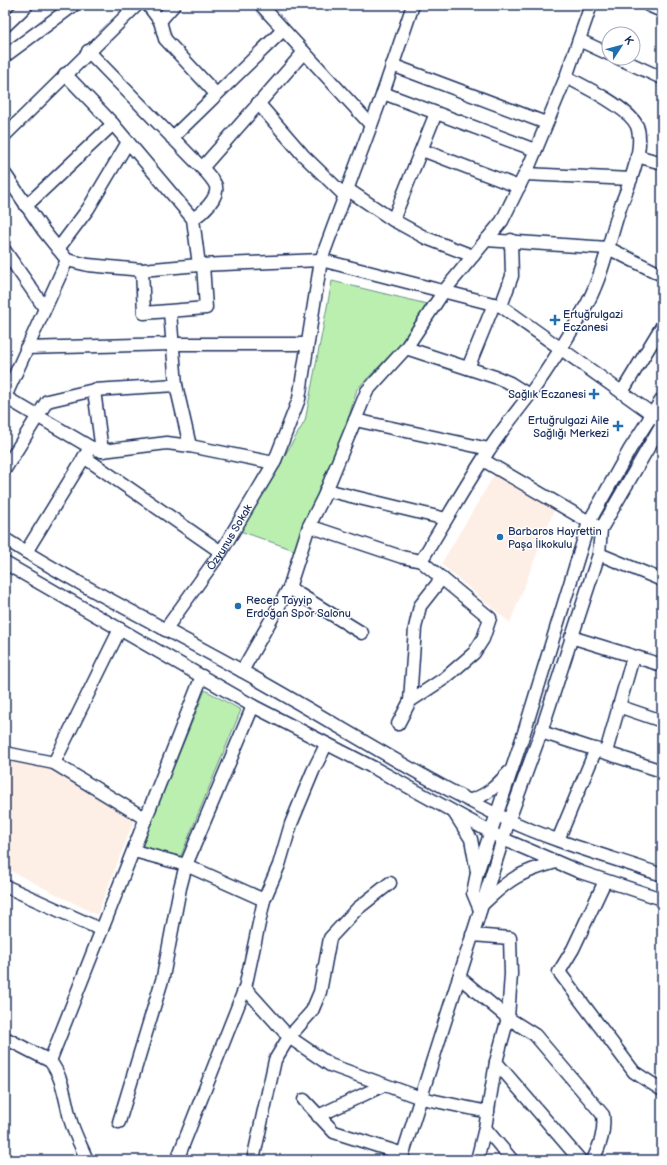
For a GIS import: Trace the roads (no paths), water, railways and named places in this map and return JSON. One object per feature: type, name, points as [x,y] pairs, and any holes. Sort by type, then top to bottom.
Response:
[{"type":"street","points":[[5,26],[27,5]]},
{"type":"street","points":[[5,135],[88,51],[137,5]]},
{"type":"street","points":[[148,5],[160,21],[165,39],[216,94]]},
{"type":"street","points":[[160,21],[174,5]]},
{"type":"street","points":[[261,5],[371,125]]},
{"type":"street","name":"Özyunus Sokak","points":[[165,630],[221,552],[274,463],[299,399],[321,260],[383,93],[413,5]]},
{"type":"street","points":[[242,671],[289,588],[309,526],[326,490],[367,391],[406,348],[444,291],[502,221],[519,188],[566,77],[591,5]]},
{"type":"street","points":[[648,5],[662,11]]},
{"type":"street","points":[[5,56],[71,6]]},
{"type":"street","points":[[172,138],[283,30]]},
{"type":"street","points":[[579,40],[601,50]]},
{"type":"street","points":[[88,51],[202,168],[215,185],[215,195],[199,215],[193,219]]},
{"type":"street","points":[[202,168],[304,52]]},
{"type":"street","points":[[392,65],[546,123]]},
{"type":"street","points":[[636,66],[662,78]]},
{"type":"street","points":[[65,74],[113,124],[193,219],[201,265],[206,308],[144,313],[142,270]]},
{"type":"street","points":[[421,561],[486,454],[560,349],[588,302],[600,276],[615,224],[631,179],[637,156],[638,132],[631,118],[616,106],[566,77]]},
{"type":"street","points":[[383,93],[535,150]]},
{"type":"street","points":[[258,103],[303,155],[346,193],[426,238],[473,256]]},
{"type":"street","points":[[393,220],[436,113]]},
{"type":"street","points":[[26,206],[113,124]]},
{"type":"street","points":[[58,249],[88,209],[128,142]]},
{"type":"street","points":[[422,150],[519,188]]},
{"type":"street","points":[[637,156],[662,163]]},
{"type":"street","points":[[5,174],[26,206],[67,260],[88,266],[142,270],[201,265],[321,260],[497,305],[657,418]]},
{"type":"street","points":[[524,174],[631,179]]},
{"type":"street","points":[[486,240],[511,240],[608,248],[662,275]]},
{"type":"street","points":[[468,368],[512,276],[511,240]]},
{"type":"street","points":[[5,251],[44,306]]},
{"type":"street","points":[[67,260],[44,306],[5,397],[39,416],[92,451],[221,552]]},
{"type":"street","points":[[170,312],[176,385],[190,446]]},
{"type":"street","points":[[622,392],[662,326]]},
{"type":"street","points":[[26,348],[172,344],[307,344]]},
{"type":"street","points":[[406,348],[510,383],[529,395]]},
{"type":"street","points":[[5,469],[47,401],[94,390],[176,385]]},
{"type":"street","points":[[26,552],[92,451],[94,390]]},
{"type":"street","points":[[481,908],[473,893],[477,873],[513,768],[590,522],[630,449],[657,418],[662,399]]},
{"type":"street","points":[[355,420],[486,454],[601,529]]},
{"type":"street","points":[[304,1100],[334,1132],[402,1157],[509,820],[542,732],[598,554],[601,529],[662,424]]},
{"type":"street","points":[[92,451],[167,443],[190,446],[274,463]]},
{"type":"street","points":[[326,490],[446,519]]},
{"type":"street","points":[[309,526],[402,557],[421,561],[490,618],[483,639],[474,653],[445,678],[410,702]]},
{"type":"street","points":[[5,539],[165,630],[242,671],[397,761],[509,820],[558,840],[662,875]]},
{"type":"street","points":[[598,554],[662,580]]},
{"type":"street","points":[[8,567],[120,629],[253,706],[376,769],[503,840],[605,881],[662,899]]},
{"type":"street","points":[[398,724],[410,702],[415,628],[420,606],[442,578]]},
{"type":"street","points":[[289,588],[362,633]]},
{"type":"street","points":[[54,762],[120,629]]},
{"type":"street","points":[[571,636],[662,665]]},
{"type":"street","points":[[558,840],[601,750],[618,706],[633,656]]},
{"type":"street","points":[[50,1061],[202,676]]},
{"type":"street","points":[[120,1122],[163,977],[180,888],[186,865],[253,706]]},
{"type":"street","points":[[618,706],[662,721]]},
{"type":"street","points":[[542,732],[662,771]]},
{"type":"street","points":[[177,1160],[245,988],[264,900],[279,865],[291,824],[302,795],[326,744]]},
{"type":"street","points":[[5,753],[54,762],[146,819]]},
{"type":"street","points":[[471,800],[482,797],[494,789],[513,768]]},
{"type":"street","points":[[454,812],[471,839],[477,873]]},
{"type":"street","points":[[134,851],[186,865],[264,900]]},
{"type":"street","points":[[481,908],[505,883],[529,870],[556,862]]},
{"type":"street","points":[[605,881],[573,949],[559,972],[634,1072],[662,1090]]},
{"type":"street","points":[[253,1160],[275,1060],[289,1038],[312,1011],[320,992],[330,938],[357,909],[390,883]]},
{"type":"street","points":[[5,886],[102,930]]},
{"type":"street","points":[[472,935],[510,938],[512,974],[508,1018],[496,1062],[485,1128],[477,1160]]},
{"type":"street","points":[[459,978],[508,1018],[535,1035],[603,1115],[605,1128],[599,1148],[593,1160]]},
{"type":"street","points":[[245,988],[289,1038],[330,1065],[420,1098],[488,1112]]},
{"type":"street","points":[[5,1038],[50,1061],[61,1079],[72,1124],[87,1160]]},
{"type":"street","points":[[496,1062],[580,1160]]},
{"type":"street","points":[[318,1116],[384,1085]]},
{"type":"street","points":[[485,1128],[512,1160]]},
{"type":"place","name":"Ertuğrulgazi Eczanesi","points":[[555,320]]},
{"type":"place","name":"Sağlık Eczanesi","points":[[594,394]]},
{"type":"place","name":"Ertuğrulgazi Aile Sağlığı Merkezi","points":[[618,426]]},
{"type":"place","name":"Barbaros Hayrettin Paşa İlkokulu","points":[[500,537]]},
{"type":"place","name":"Recep Tayyip Erdoğan Spor Salonu","points":[[238,606]]}]
